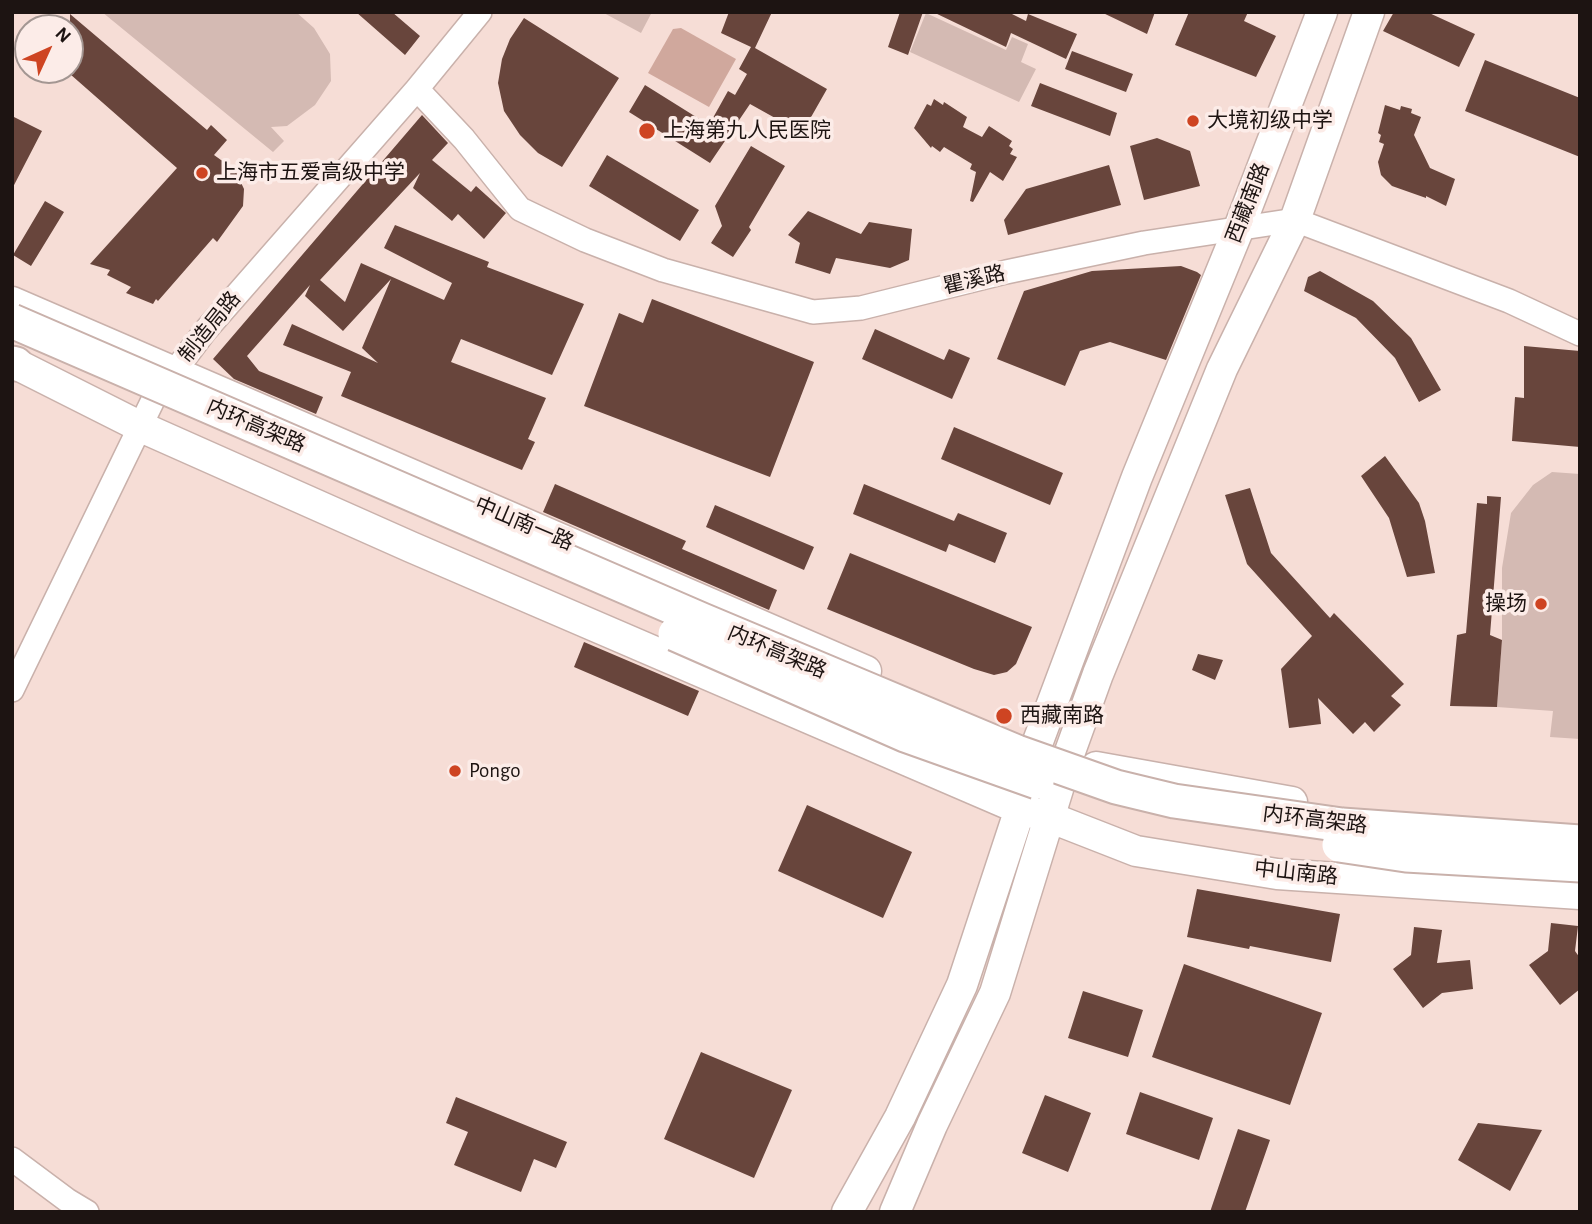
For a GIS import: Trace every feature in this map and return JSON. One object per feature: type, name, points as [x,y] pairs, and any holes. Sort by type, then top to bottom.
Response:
[{"type":"highway","name":"内环高架路","points":[[12,321],[727,631],[1017,752],[1116,787],[1174,801],[1342,825],[1580,842]]},
{"type":"highway","name":"内环高架路","points":[[13,360],[246,444],[905,735],[1071,794],[1129,809],[1276,836],[1406,855],[1580,865]]},
{"type":"main road","name":"西藏南路","points":[[847,1212],[900,1117],[962,985],[1020,809],[1037,744],[1137,477],[1239,228],[1322,12]]},
{"type":"main road","points":[[895,1212],[995,993],[1067,760],[1098,674],[1222,369],[1294,220],[1369,12]]},
{"type":"main road","name":"中山南一路","points":[[12,302],[1037,744]]},
{"type":"main road","points":[[13,360],[141,427],[411,547],[1020,809]]},
{"type":"main road","points":[[1037,744],[1067,760],[1111,770],[1334,810],[1580,826]]},
{"type":"main road","name":"中山南路","points":[[1020,809],[1049,817],[1136,850],[1277,874],[1580,894]]},
{"type":"main road","points":[[903,1212],[914,1169]]},
{"type":"street","name":"制造局路","points":[[12,690],[153,400],[205,331],[417,89],[480,12]]},
{"type":"street","name":"瞿溪路","points":[[417,89],[464,139],[520,209],[585,240],[663,270],[813,312],[861,307],[1094,254],[1294,220],[1509,301],[1580,334]]},
{"type":"street","points":[[12,1159],[57,1193],[88,1212]]},
{"type":"shaded area","points":[[102,12],[296,12],[314,28],[330,54],[331,81],[315,105],[287,126],[271,127],[284,141],[273,152]]},
{"type":"shaded area","points":[[602,12],[652,12],[641,33]]},
{"type":"shaded area","points":[[926,13],[1006,50],[1012,37],[1028,44],[1021,62],[1036,69],[1019,102],[910,52]]},
{"type":"shaded area","points":[[681,28],[736,59],[709,107],[648,73],[673,29]]},
{"type":"shaded area","name":"操场","points":[[1552,472],[1580,474],[1580,739],[1550,737],[1553,711],[1497,707],[1502,640],[1502,568],[1511,513],[1533,485]]},
{"type":"building","points":[[356,12],[392,12],[420,36],[405,55]]},
{"type":"building","points":[[729,12],[772,12],[755,48],[827,89],[802,133],[750,104],[710,163],[629,112],[645,85],[709,125],[728,91],[735,95],[747,74],[739,69],[751,47],[721,33]]},
{"type":"building","points":[[900,12],[923,12],[908,55],[888,47]]},
{"type":"building","points":[[933,12],[1008,12],[1026,21],[1028,14],[1077,34],[1066,59],[1011,33],[1006,47]]},
{"type":"building","points":[[1101,12],[1155,12],[1147,34]]},
{"type":"building","points":[[1189,12],[1248,12],[1244,21],[1276,36],[1256,77],[1175,45]]},
{"type":"building","points":[[1394,12],[1427,12],[1475,34],[1459,67],[1383,31]]},
{"type":"building","points":[[524,18],[619,78],[562,167],[538,153],[520,135],[504,111],[498,83],[502,59],[510,39]]},
{"type":"building","points":[[84,26],[207,130],[211,125],[227,140],[214,155],[235,170],[244,189],[243,206],[217,242],[213,238],[153,304],[126,293],[131,287],[107,275],[110,270],[90,264],[177,168],[81,84],[84,84]]},
{"type":"building","points":[[1072,51],[1133,74],[1126,92],[1065,69]]},
{"type":"building","points":[[1485,60],[1580,98],[1580,157],[1465,111]]},
{"type":"building","points":[[1040,83],[1117,113],[1110,136],[1031,106]]},
{"type":"building","points":[[934,99],[943,105],[944,102],[967,117],[963,127],[982,137],[989,126],[1012,141],[1009,146],[1013,149],[1010,154],[1017,157],[1003,181],[990,172],[973,202],[970,201],[976,172],[970,169],[972,164],[944,147],[940,152],[932,146],[931,148],[914,128],[927,104],[931,106]]},
{"type":"building","points":[[1385,105],[1400,110],[1401,106],[1412,109],[1411,113],[1421,117],[1414,135],[1430,168],[1455,179],[1446,206],[1426,196],[1392,186],[1381,175],[1378,162],[1384,144],[1379,142],[1381,135],[1378,133]]},
{"type":"building","points":[[422,115],[448,143],[432,160],[471,192],[476,186],[506,213],[484,239],[458,214],[452,221],[413,188],[420,173],[320,280],[345,302],[361,263],[444,300],[452,283],[384,248],[395,225],[489,262],[487,267],[584,304],[552,375],[461,339],[451,362],[546,398],[528,439],[535,442],[522,470],[341,396],[351,372],[283,345],[292,324],[378,363],[362,348],[391,279],[343,331],[305,296],[310,285],[247,356],[259,371],[323,397],[316,414],[234,379],[213,359]]},
{"type":"building","points":[[12,116],[42,131],[12,189]]},
{"type":"building","points":[[1157,138],[1190,151],[1200,186],[1144,200],[1130,146]]},
{"type":"building","points":[[751,146],[785,166],[749,227],[751,230],[733,257],[711,243],[722,226],[715,206]]},
{"type":"building","points":[[607,155],[699,210],[680,241],[589,186]]},
{"type":"building","points":[[1109,165],[1121,205],[1008,235],[1004,220],[1026,189]]},
{"type":"building","points":[[45,201],[64,212],[31,266],[13,255]]},
{"type":"building","points":[[808,211],[861,234],[869,222],[912,229],[909,260],[890,268],[836,258],[830,274],[795,263],[800,243],[788,235]]},
{"type":"building","points":[[1181,266],[1201,275],[1166,360],[1110,342],[1080,351],[1065,386],[997,359],[1024,291],[1092,271]]},
{"type":"building","points":[[1320,271],[1373,301],[1411,338],[1441,390],[1419,402],[1395,358],[1356,318],[1304,291],[1308,277]]},
{"type":"building","points":[[652,299],[814,362],[770,477],[584,406],[619,313],[643,323]]},
{"type":"building","points":[[875,329],[944,360],[949,349],[970,358],[952,399],[862,359]]},
{"type":"building","points":[[1524,346],[1580,351],[1580,447],[1512,441],[1515,397],[1524,398]]},
{"type":"building","points":[[954,427],[1063,473],[1050,505],[941,459]]},
{"type":"building","points":[[1385,456],[1419,503],[1435,573],[1407,577],[1389,518],[1361,476]]},
{"type":"building","points":[[555,484],[686,541],[682,549],[777,590],[769,610],[543,512]]},
{"type":"building","points":[[864,484],[954,521],[958,513],[1007,533],[995,563],[949,544],[946,552],[853,514]]},
{"type":"building","points":[[1250,488],[1271,553],[1330,618],[1334,613],[1404,684],[1391,696],[1401,705],[1374,732],[1365,722],[1353,734],[1318,698],[1321,724],[1289,728],[1281,669],[1312,636],[1247,564],[1225,495]]},
{"type":"building","points":[[1487,496],[1501,497],[1490,635],[1502,640],[1497,707],[1450,706],[1457,635],[1466,633],[1477,503],[1487,504]]},
{"type":"building","points":[[715,505],[814,547],[804,570],[706,527]]},
{"type":"building","points":[[850,553],[1032,627],[1016,664],[1007,672],[994,675],[827,609]]},
{"type":"building","points":[[584,642],[699,691],[688,716],[574,667]]},
{"type":"building","points":[[1198,654],[1223,660],[1215,680],[1192,670]]},
{"type":"building","points":[[807,805],[912,852],[883,918],[778,871]]},
{"type":"building","points":[[1197,889],[1340,914],[1331,962],[1187,937]]},
{"type":"building","points":[[1551,923],[1578,926],[1575,951],[1580,958],[1580,989],[1560,1005],[1529,965],[1548,951]]},
{"type":"building","points":[[1414,927],[1442,930],[1437,963],[1470,960],[1473,989],[1442,993],[1423,1008],[1393,969],[1411,955]]},
{"type":"building","points":[[1184,964],[1322,1013],[1290,1105],[1152,1057]]},
{"type":"building","points":[[1083,991],[1143,1010],[1128,1057],[1068,1038]]},
{"type":"building","points":[[701,1052],[792,1090],[754,1178],[664,1139]]},
{"type":"building","points":[[1140,1092],[1213,1118],[1199,1160],[1126,1134]]},
{"type":"building","points":[[1045,1095],[1091,1113],[1068,1172],[1022,1153]]},
{"type":"building","points":[[456,1097],[567,1142],[556,1168],[534,1159],[521,1192],[454,1165],[468,1132],[446,1123]]},
{"type":"building","points":[[1478,1123],[1542,1130],[1510,1191],[1458,1160]]},
{"type":"building","points":[[1238,1129],[1270,1140],[1245,1212],[1210,1212]]},
{"type":"place","name":"大境初级中学","points":[[1193,121]]},
{"type":"place","name":"上海第九人民医院","points":[[647,131]]},
{"type":"place","name":"上海市五爱高级中学","points":[[202,173]]},
{"type":"place","name":"操场","points":[[1541,604]]},
{"type":"place","name":"西藏南路","points":[[1004,716]]},
{"type":"place","name":"Pongo","points":[[455,771]]}]
